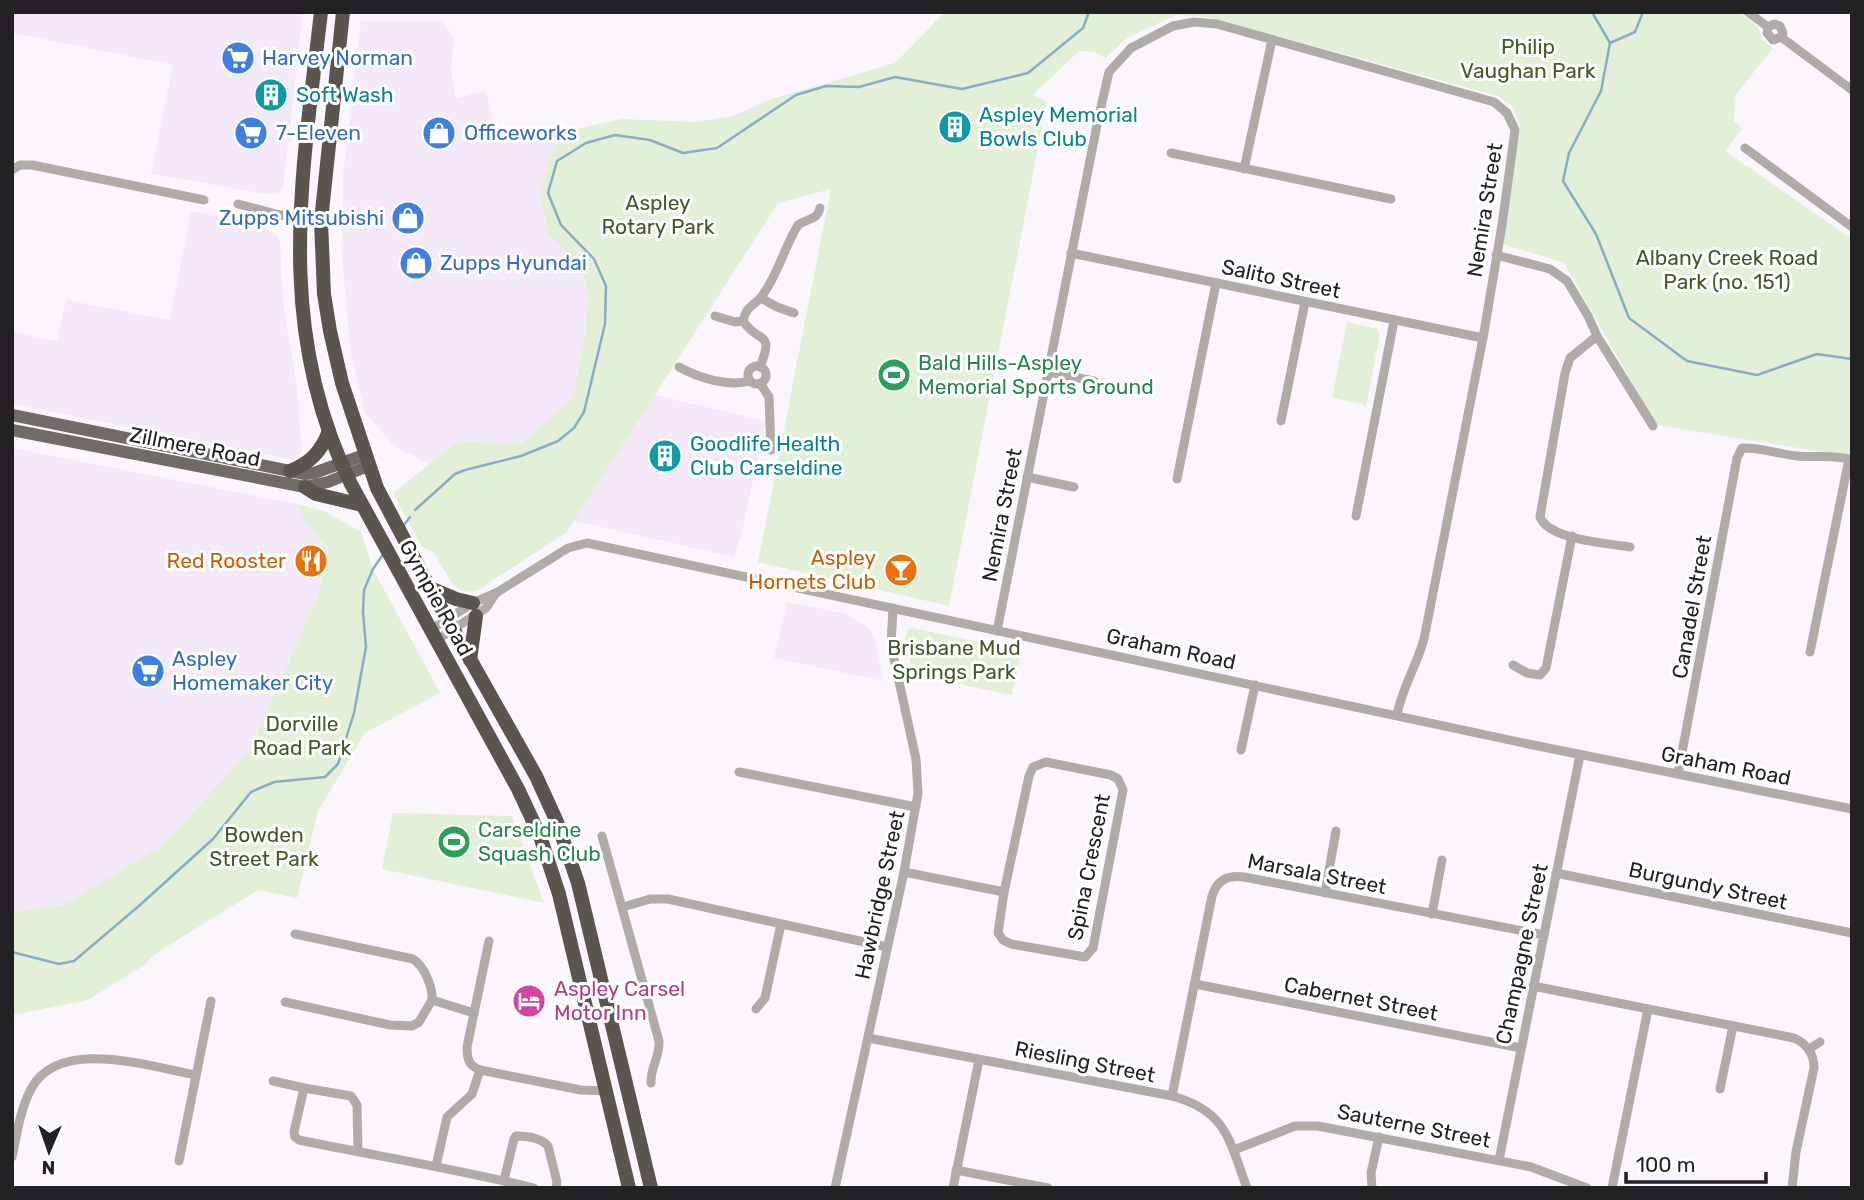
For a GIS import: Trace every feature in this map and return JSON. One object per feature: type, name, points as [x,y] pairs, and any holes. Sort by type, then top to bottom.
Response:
[{"type":"highway","name":"Gympie Road","points":[[321,12],[299,217],[300,281],[305,333],[329,431],[343,469],[370,521],[518,789],[540,836],[559,894],[629,1188]]},
{"type":"highway","name":"Gympie Road","points":[[343,12],[321,220],[324,294],[342,383],[366,460],[386,506],[548,800],[569,853],[651,1188]]},
{"type":"highway","points":[[290,471],[305,465],[317,454],[329,431]]},
{"type":"highway","points":[[305,487],[316,494],[362,505]]},
{"type":"highway","points":[[430,588],[475,609],[470,660]]},
{"type":"main road","name":"Zillmere Road","points":[[12,415],[290,471],[314,473],[343,469],[366,460]]},
{"type":"main road","name":"Zillmere Road","points":[[12,430],[305,487],[327,482],[343,469]]},
{"type":"street","points":[[1748,12],[1769,27],[1774,24],[1780,26],[1781,37],[1852,90]]},
{"type":"street","name":"Nemira Street","points":[[998,631],[1109,72],[1122,56],[1141,41],[1173,26],[1194,22],[1217,24],[1494,102],[1507,113],[1515,130],[1483,338],[1424,639],[1400,698],[1397,715]]},
{"type":"street","points":[[1244,169],[1272,40]]},
{"type":"street","points":[[1745,148],[1852,227]]},
{"type":"street","points":[[1171,153],[1391,199]]},
{"type":"street","points":[[12,170],[20,165],[32,165],[204,200]]},
{"type":"street","points":[[238,204],[280,215],[321,220]]},
{"type":"street","points":[[760,367],[767,343],[743,321],[746,310],[761,298],[798,225],[819,215],[820,208]]},
{"type":"street","name":"Salito Street","points":[[1072,253],[1483,338]]},
{"type":"street","points":[[1496,255],[1550,269],[1567,281],[1597,336],[1653,426]]},
{"type":"street","points":[[1177,479],[1216,283]]},
{"type":"street","points":[[761,298],[794,313]]},
{"type":"street","points":[[1281,421],[1305,302]]},
{"type":"street","points":[[715,316],[735,322],[743,321]]},
{"type":"street","points":[[1356,516],[1394,321]]},
{"type":"street","points":[[1597,336],[1570,358],[1565,373],[1541,510],[1543,524],[1548,529],[1572,536],[1630,547]]},
{"type":"street","points":[[679,367],[701,377],[738,384],[755,382],[766,376],[765,370],[754,366],[748,375],[755,382],[769,397],[771,450]]},
{"type":"street","points":[[1048,372],[1094,381]]},
{"type":"street","name":"Canadel Street","points":[[1678,774],[1737,458],[1742,448],[1801,457],[1825,455],[1850,459]]},
{"type":"street","points":[[1810,652],[1850,459]]},
{"type":"street","points":[[1027,477],[1074,487]]},
{"type":"street","points":[[1513,665],[1527,673],[1539,675],[1546,668],[1572,536]]},
{"type":"street","name":"Graham Road","points":[[433,636],[475,609],[486,608],[496,593],[568,548],[587,543],[1580,755],[1852,809]]},
{"type":"street","name":"Hawbridge Street","points":[[835,1188],[904,872],[919,783],[891,645],[893,608]]},
{"type":"street","points":[[1241,750],[1255,685]]},
{"type":"street","name":"Champagne Street","points":[[1499,1160],[1580,755]]},
{"type":"street","name":"Spina Crescent","points":[[1041,763],[1051,763],[1111,775],[1118,779],[1123,795],[1093,948],[1089,955],[1077,957],[1003,940],[998,930],[1004,892],[1028,776],[1033,767],[1041,763]]},
{"type":"street","points":[[739,772],[916,807]]},
{"type":"street","points":[[1325,893],[1336,831]]},
{"type":"street","points":[[602,836],[659,1041],[659,1051],[651,1071],[651,1083]]},
{"type":"street","points":[[1432,914],[1442,860]]},
{"type":"street","points":[[904,872],[1004,892]]},
{"type":"street","name":"Burgundy Street","points":[[1556,873],[1852,933]]},
{"type":"street","name":"Marsala Street","points":[[1172,1096],[1212,896],[1216,884],[1221,881],[1237,876],[1544,935]]},
{"type":"street","points":[[623,907],[650,899],[663,899],[887,947]]},
{"type":"street","points":[[756,1009],[765,998],[781,924]]},
{"type":"street","points":[[285,1002],[390,1025],[412,1026],[419,1022],[432,1000],[430,985],[418,962],[413,959],[295,934]]},
{"type":"street","points":[[489,941],[467,1058],[470,1066],[581,1090],[606,1091]]},
{"type":"street","name":"Cabernet Street","points":[[1195,984],[1521,1048]]},
{"type":"street","points":[[1534,986],[1794,1038],[1809,1049],[1814,1068],[1796,1152],[1792,1188]]},
{"type":"street","points":[[432,1000],[474,1013]]},
{"type":"street","points":[[179,1161],[211,1001]]},
{"type":"street","points":[[1612,1188],[1648,1009]]},
{"type":"street","points":[[1720,1089],[1733,1026]]},
{"type":"street","name":"Riesling Street","points":[[868,1038],[1172,1096],[1198,1105],[1209,1112],[1224,1129],[1247,1188]]},
{"type":"street","points":[[1809,1049],[1820,1042]]},
{"type":"street","points":[[12,1157],[22,1109],[39,1077],[51,1067],[71,1059],[91,1058],[196,1076]]},
{"type":"street","points":[[953,1188],[979,1060]]},
{"type":"street","points":[[436,1166],[447,1117],[472,1094],[480,1070]]},
{"type":"street","points":[[274,1081],[355,1099],[358,1152]]},
{"type":"street","points":[[304,1088],[294,1132],[299,1140],[534,1188]]},
{"type":"street","name":"Sauterne Street","points":[[1234,1150],[1283,1130],[1307,1125],[1545,1170],[1587,1188]]},
{"type":"street","points":[[504,1181],[514,1139],[516,1136],[522,1136],[544,1142],[548,1146],[557,1182],[556,1188]]},
{"type":"street","points":[[1372,1188],[1371,1173],[1379,1137]]},
{"type":"street","points":[[956,1170],[1048,1188]]},
{"type":"shaded area","points":[[12,12],[303,12],[283,188],[277,193],[266,194],[151,174],[173,65],[12,33]]},
{"type":"shaded area","points":[[361,21],[443,21],[454,39],[451,72],[456,98],[486,91],[498,141],[554,129],[557,143],[549,161],[548,233],[580,267],[589,295],[583,347],[573,397],[521,444],[458,441],[429,464],[394,446],[365,413],[351,355],[342,258],[343,176]]},
{"type":"shaded area","points":[[191,211],[265,227],[277,235],[280,242],[283,302],[297,388],[302,452],[294,460],[12,404],[12,332],[57,341],[66,300],[170,320]]},
{"type":"shaded area","points":[[655,395],[766,421],[734,557],[574,521]]},
{"type":"shaded area","name":"Aspley Homemaker City","points":[[12,448],[297,504],[305,522],[328,547],[319,594],[250,749],[164,844],[64,905],[12,912]]},
{"type":"shaded area","points":[[787,602],[844,613],[863,624],[871,631],[876,643],[883,681],[774,658]]},
{"type":"green space","points":[[945,12],[1739,12],[1758,27],[1763,40],[1773,48],[1736,95],[1734,121],[1742,129],[1725,151],[1852,239],[1852,459],[1656,425],[1564,263],[1503,244],[1520,126],[1513,107],[1498,96],[1208,17],[1176,15],[1127,38],[1105,58],[1095,52],[1079,51],[1033,95],[1047,102],[949,606],[758,562],[831,189],[778,203],[567,532],[478,590],[465,592],[454,586],[433,552],[422,547],[393,493],[458,441],[521,444],[573,397],[583,347],[589,295],[580,267],[548,233],[540,192],[557,143],[573,130],[621,119],[697,122],[732,116],[772,99],[895,63]]},
{"type":"green space","points":[[1347,322],[1377,329],[1380,334],[1366,407],[1363,404],[1332,398]]},
{"type":"green space","points":[[297,504],[324,511],[361,532],[373,569],[440,693],[365,733],[318,811],[297,898],[258,890],[155,954],[144,965],[88,1000],[12,1015],[12,912],[64,905],[164,844],[250,749],[319,594],[328,547],[305,522]]},
{"type":"green space","name":"Brisbane Mud Springs Park","points":[[912,628],[1021,651],[1012,695],[914,675],[905,639],[908,630]]},
{"type":"green space","name":"Carseldine Squash Club","points":[[393,813],[512,816],[544,903],[382,869]]},
{"type":"waterway","points":[[415,510],[455,474],[521,456],[558,441],[574,428],[584,412],[605,324],[606,286],[594,259],[561,225],[548,193],[557,161],[586,143],[615,135],[650,140],[683,153],[717,148],[796,95],[826,86],[859,87],[895,77],[962,89],[1028,73],[1083,28],[1089,12]]},
{"type":"waterway","points":[[1592,12],[1610,43],[1601,91],[1569,153],[1563,181],[1596,234],[1629,318],[1687,361],[1757,375],[1817,354],[1852,359]]},
{"type":"waterway","points":[[1610,43],[1635,32],[1643,12]]},
{"type":"waterway","points":[[404,525],[410,517]]},
{"type":"waterway","points":[[12,952],[59,964],[74,961],[213,839],[251,792],[274,782],[325,777],[338,764],[354,713],[366,647],[364,590],[384,553]]},
{"type":"place","name":"Harvey Norman","points":[[238,58]]},
{"type":"place","name":"Soft Wash","points":[[271,95]]},
{"type":"place","name":"Aspley Memorial Bowls Club","points":[[955,127]]},
{"type":"place","name":"7-Eleven","points":[[251,133]]},
{"type":"place","name":"Officeworks","points":[[439,133]]},
{"type":"place","name":"Zupps Mitsubishi","points":[[408,218]]},
{"type":"place","name":"Zupps Hyundai","points":[[416,263]]},
{"type":"place","name":"Bald Hills-Aspley Memorial Sports Ground","points":[[894,375]]},
{"type":"place","name":"Goodlife Health Club Carseldine","points":[[665,456]]},
{"type":"place","name":"Red Rooster","points":[[311,561]]},
{"type":"place","name":"Aspley Hornets Club","points":[[901,570]]},
{"type":"place","name":"Aspley Homemaker City","points":[[148,671]]},
{"type":"place","name":"Carseldine Squash Club","points":[[454,842]]},
{"type":"place","name":"Aspley Carsel Motor Inn","points":[[529,1001]]},
{"type":"park label","name":"Philip Vaughan Park","points":[[1528,59]]},
{"type":"park label","name":"Aspley Rotary Park","points":[[658,215]]},
{"type":"park label","name":"Albany Creek Road Park (no. 151)","points":[[1727,270]]},
{"type":"park label","name":"Dorville Road Park","points":[[302,736]]},
{"type":"park label","name":"Bowden Street Park","points":[[264,847]]}]
